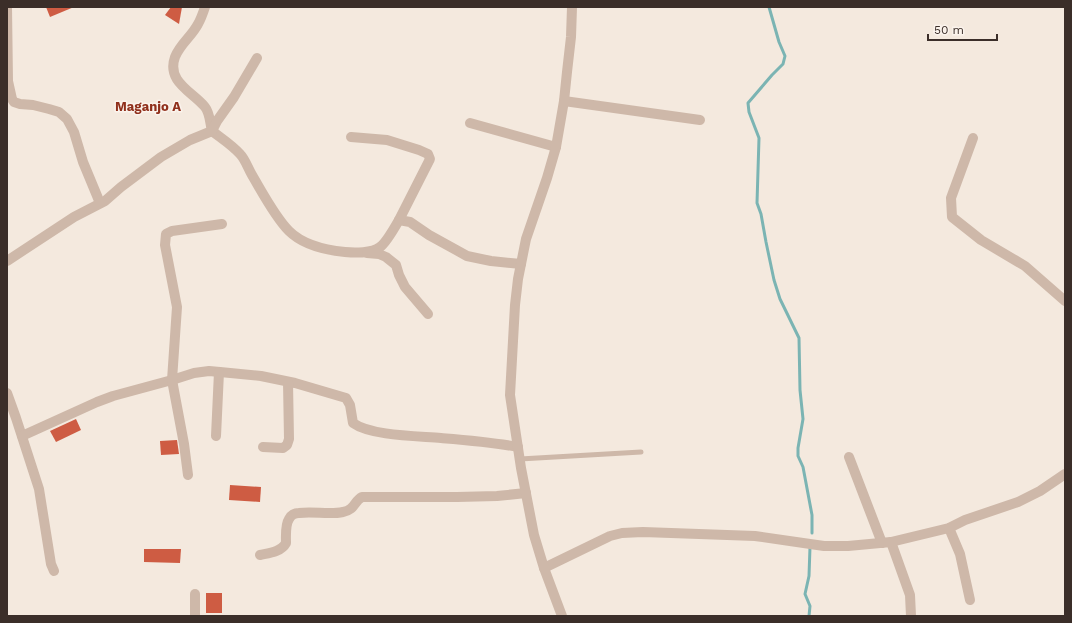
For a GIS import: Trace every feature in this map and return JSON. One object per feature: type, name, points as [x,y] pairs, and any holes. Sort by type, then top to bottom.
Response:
[{"type":"street","points":[[7,7],[8,81],[12,99],[14,102],[20,104],[33,105],[59,112],[67,119],[74,132],[83,162],[100,203]]},
{"type":"street","points":[[205,7],[198,25],[178,50],[174,59],[175,75],[182,87],[205,107],[208,112],[212,131],[241,155],[250,173],[280,221],[290,232],[317,247],[351,253],[376,250],[382,246],[400,220],[430,159],[428,154],[419,150],[387,140],[351,138]]},
{"type":"street","points":[[562,616],[544,568],[534,535],[510,395],[515,305],[521,264],[526,239],[556,147],[564,101],[571,37],[572,7]]},
{"type":"street","points":[[7,261],[74,217],[105,201],[161,157],[190,140],[212,131],[257,58]]},
{"type":"street","points":[[564,101],[700,120]]},
{"type":"street","points":[[470,123],[556,147]]},
{"type":"street","points":[[973,138],[951,198],[952,217],[981,240],[1025,266],[1065,301]]},
{"type":"street","points":[[400,220],[410,222],[467,256],[491,261],[521,264]]},
{"type":"street","points":[[188,475],[184,444],[172,380],[177,307],[166,245],[166,234],[172,231],[222,224]]},
{"type":"street","points":[[363,252],[379,254],[386,257],[396,265],[405,287],[428,314]]},
{"type":"street","points":[[22,436],[113,396],[194,373],[209,371],[261,376],[346,398],[350,405],[353,423],[365,429],[378,432],[518,447]]},
{"type":"street","points":[[216,436],[219,372]]},
{"type":"street","points":[[263,447],[282,448],[288,445],[288,382]]},
{"type":"street","points":[[7,393],[38,489],[51,564],[54,571]]},
{"type":"street","points":[[848,457],[910,595],[911,616]]},
{"type":"street","points":[[544,568],[610,536],[622,533],[643,532],[755,536],[824,546],[848,546],[886,542],[949,528],[965,520],[1018,502],[1040,491],[1065,474]]},
{"type":"street","points":[[260,555],[281,549],[286,544],[288,520],[291,515],[299,513],[344,512],[350,510],[359,498],[362,497],[497,496],[526,493]]},
{"type":"street","points":[[949,528],[960,554],[970,600]]},
{"type":"street","points":[[195,594],[195,616]]},
{"type":"lane","points":[[520,460],[641,452]]},
{"type":"building","points":[[46,7],[74,7],[50,17]]},
{"type":"building","points":[[171,7],[182,7],[179,24],[165,15]]},
{"type":"building","points":[[76,419],[81,430],[56,442],[50,431]]},
{"type":"building","points":[[177,440],[179,454],[161,455],[160,441]]},
{"type":"building","points":[[230,485],[261,487],[260,502],[229,500]]},
{"type":"building","points":[[144,549],[181,549],[180,563],[144,562]]},
{"type":"building","points":[[206,593],[222,593],[222,613],[206,613]]},
{"type":"waterway","points":[[769,7],[779,42],[785,56],[783,64],[748,103],[749,112],[759,138],[757,203],[761,214],[774,280],[780,299],[799,338],[800,390],[803,419],[798,456],[803,467],[812,515],[812,533]]},
{"type":"waterway","points":[[809,616],[810,606],[805,594],[809,576],[810,547]]},
{"type":"district","name":"Maganjo A","points":[[148,106]]}]
